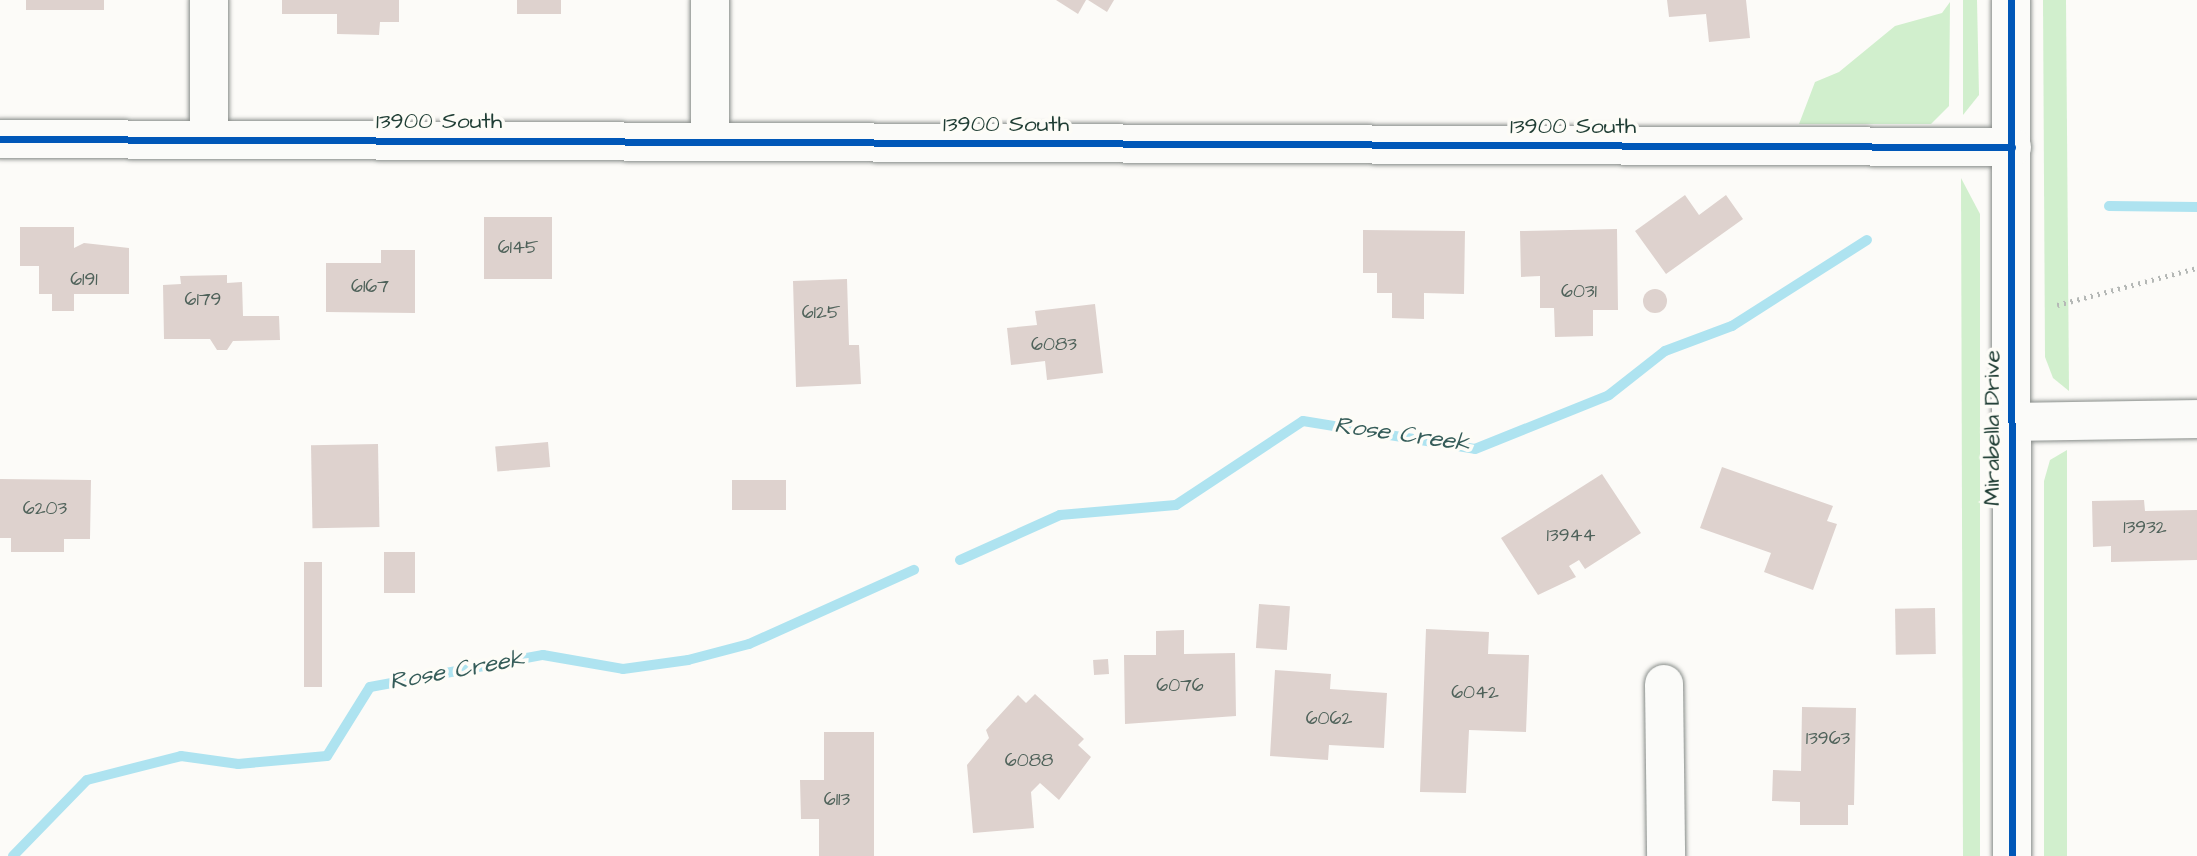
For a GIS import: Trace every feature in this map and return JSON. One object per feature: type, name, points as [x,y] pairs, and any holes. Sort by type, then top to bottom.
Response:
[{"type":"street","points":[[209,0],[209,140]]},
{"type":"street","points":[[710,0],[710,142]]},
{"type":"street","name":"Mirabella Drive","points":[[2011,0],[2012,856]]},
{"type":"street","name":"13900 South","points":[[0,139],[2012,147]]},
{"type":"street","points":[[2012,422],[2197,419]]},
{"type":"street","points":[[1664,684],[1666,856]]},
{"type":"path","points":[[2057,305],[2197,268]]},
{"type":"green space","points":[[1963,0],[1977,0],[1979,95],[1963,115]]},
{"type":"green space","points":[[2043,0],[2066,0],[2069,391],[2053,378],[2045,357]]},
{"type":"green space","points":[[1950,2],[1949,106],[1931,124],[1799,124],[1815,82],[1839,72],[1895,26],[1942,13]]},
{"type":"green space","points":[[1961,178],[1980,214],[1980,856],[1963,856]]},
{"type":"green space","points":[[2067,450],[2067,856],[2044,856],[2044,481],[2050,460]]},
{"type":"building","points":[[26,0],[104,0],[104,10],[26,10]]},
{"type":"building","points":[[282,0],[399,0],[399,22],[380,22],[379,35],[337,34],[337,14],[282,14]]},
{"type":"building","points":[[517,0],[561,0],[561,14],[517,14]]},
{"type":"building","points":[[1056,0],[1086,0],[1078,14]]},
{"type":"building","points":[[1088,0],[1114,0],[1107,12]]},
{"type":"building","points":[[1667,0],[1746,0],[1750,38],[1709,42],[1706,14],[1669,17]]},
{"type":"building","points":[[1685,195],[1699,215],[1726,195],[1743,219],[1666,274],[1635,231]]},
{"type":"building","points":[[484,217],[552,217],[552,279],[484,279]]},
{"type":"building","points":[[20,227],[74,227],[74,248],[84,243],[129,248],[129,294],[74,294],[74,311],[52,311],[52,294],[39,294],[39,266],[20,266]]},
{"type":"building","points":[[1617,229],[1618,310],[1593,310],[1593,336],[1555,337],[1554,308],[1540,308],[1540,276],[1521,277],[1520,231]]},
{"type":"building","points":[[1363,230],[1465,231],[1464,294],[1424,293],[1424,319],[1392,318],[1392,293],[1377,293],[1377,273],[1363,273]]},
{"type":"building","points":[[381,250],[415,250],[415,313],[326,312],[326,263],[381,263]]},
{"type":"building","points":[[227,275],[227,283],[242,282],[243,316],[279,316],[280,340],[233,341],[227,350],[217,350],[210,339],[164,339],[163,285],[181,284],[180,276]]},
{"type":"building","points":[[847,279],[849,345],[859,345],[861,384],[796,387],[793,281]]},
{"type":"building","points":[[1655,289],[1663,293],[1667,301],[1663,309],[1655,313],[1647,309],[1643,301],[1647,293]]},
{"type":"building","points":[[1095,304],[1103,373],[1047,380],[1045,361],[1011,365],[1007,328],[1037,325],[1035,311]]},
{"type":"building","points":[[548,442],[550,467],[497,472],[495,447]]},
{"type":"building","points":[[378,444],[379,527],[312,528],[311,445]]},
{"type":"building","points":[[1722,467],[1833,506],[1827,521],[1837,524],[1813,590],[1764,572],[1771,553],[1700,528]]},
{"type":"building","points":[[1602,474],[1641,533],[1585,569],[1579,560],[1569,566],[1576,577],[1538,595],[1501,538]]},
{"type":"building","points":[[0,479],[91,480],[90,539],[64,539],[64,552],[11,552],[11,538],[0,538]]},
{"type":"building","points":[[732,480],[786,480],[786,510],[732,510]]},
{"type":"building","points":[[2144,500],[2145,511],[2197,510],[2197,560],[2111,562],[2111,546],[2093,547],[2092,501]]},
{"type":"building","points":[[384,552],[415,552],[415,593],[384,593]]},
{"type":"building","points":[[304,562],[322,562],[322,687],[304,687]]},
{"type":"building","points":[[1259,604],[1290,606],[1287,650],[1256,648]]},
{"type":"building","points":[[1935,608],[1936,654],[1896,655],[1895,609]]},
{"type":"building","points":[[1426,629],[1489,632],[1488,654],[1529,655],[1526,732],[1469,730],[1466,793],[1420,792]]},
{"type":"building","points":[[1184,630],[1184,654],[1235,653],[1236,716],[1125,724],[1124,655],[1156,655],[1156,631]]},
{"type":"building","points":[[1108,659],[1109,674],[1094,675],[1093,660]]},
{"type":"building","points":[[1275,670],[1331,674],[1330,689],[1387,693],[1384,748],[1329,745],[1328,760],[1270,756]]},
{"type":"building","points":[[1035,694],[1084,739],[1078,745],[1091,757],[1059,800],[1040,783],[1031,792],[1034,828],[973,833],[967,765],[989,738],[986,730],[1018,695],[1026,703]]},
{"type":"building","points":[[1802,707],[1856,708],[1854,805],[1848,805],[1848,825],[1800,825],[1800,802],[1772,801],[1773,770],[1801,771]]},
{"type":"building","points":[[824,732],[874,732],[874,856],[819,856],[819,819],[801,819],[800,780],[824,780]]},
{"type":"waterway","name":"Rose Creek","points":[[2109,206],[2197,207]]},
{"type":"waterway","name":"Rose Creek","points":[[960,560],[1060,515],[1176,505],[1303,421],[1475,449],[1609,395],[1665,351],[1732,326],[1867,240]]},
{"type":"waterway","name":"Rose Creek","points":[[13,856],[87,780],[181,756],[238,764],[327,756],[370,687],[543,655],[623,669],[688,660],[749,644],[914,570]]},
{"type":"cycle path","points":[[2011,0],[2012,856]]},
{"type":"cycle path","points":[[0,139],[2012,147]]}]
